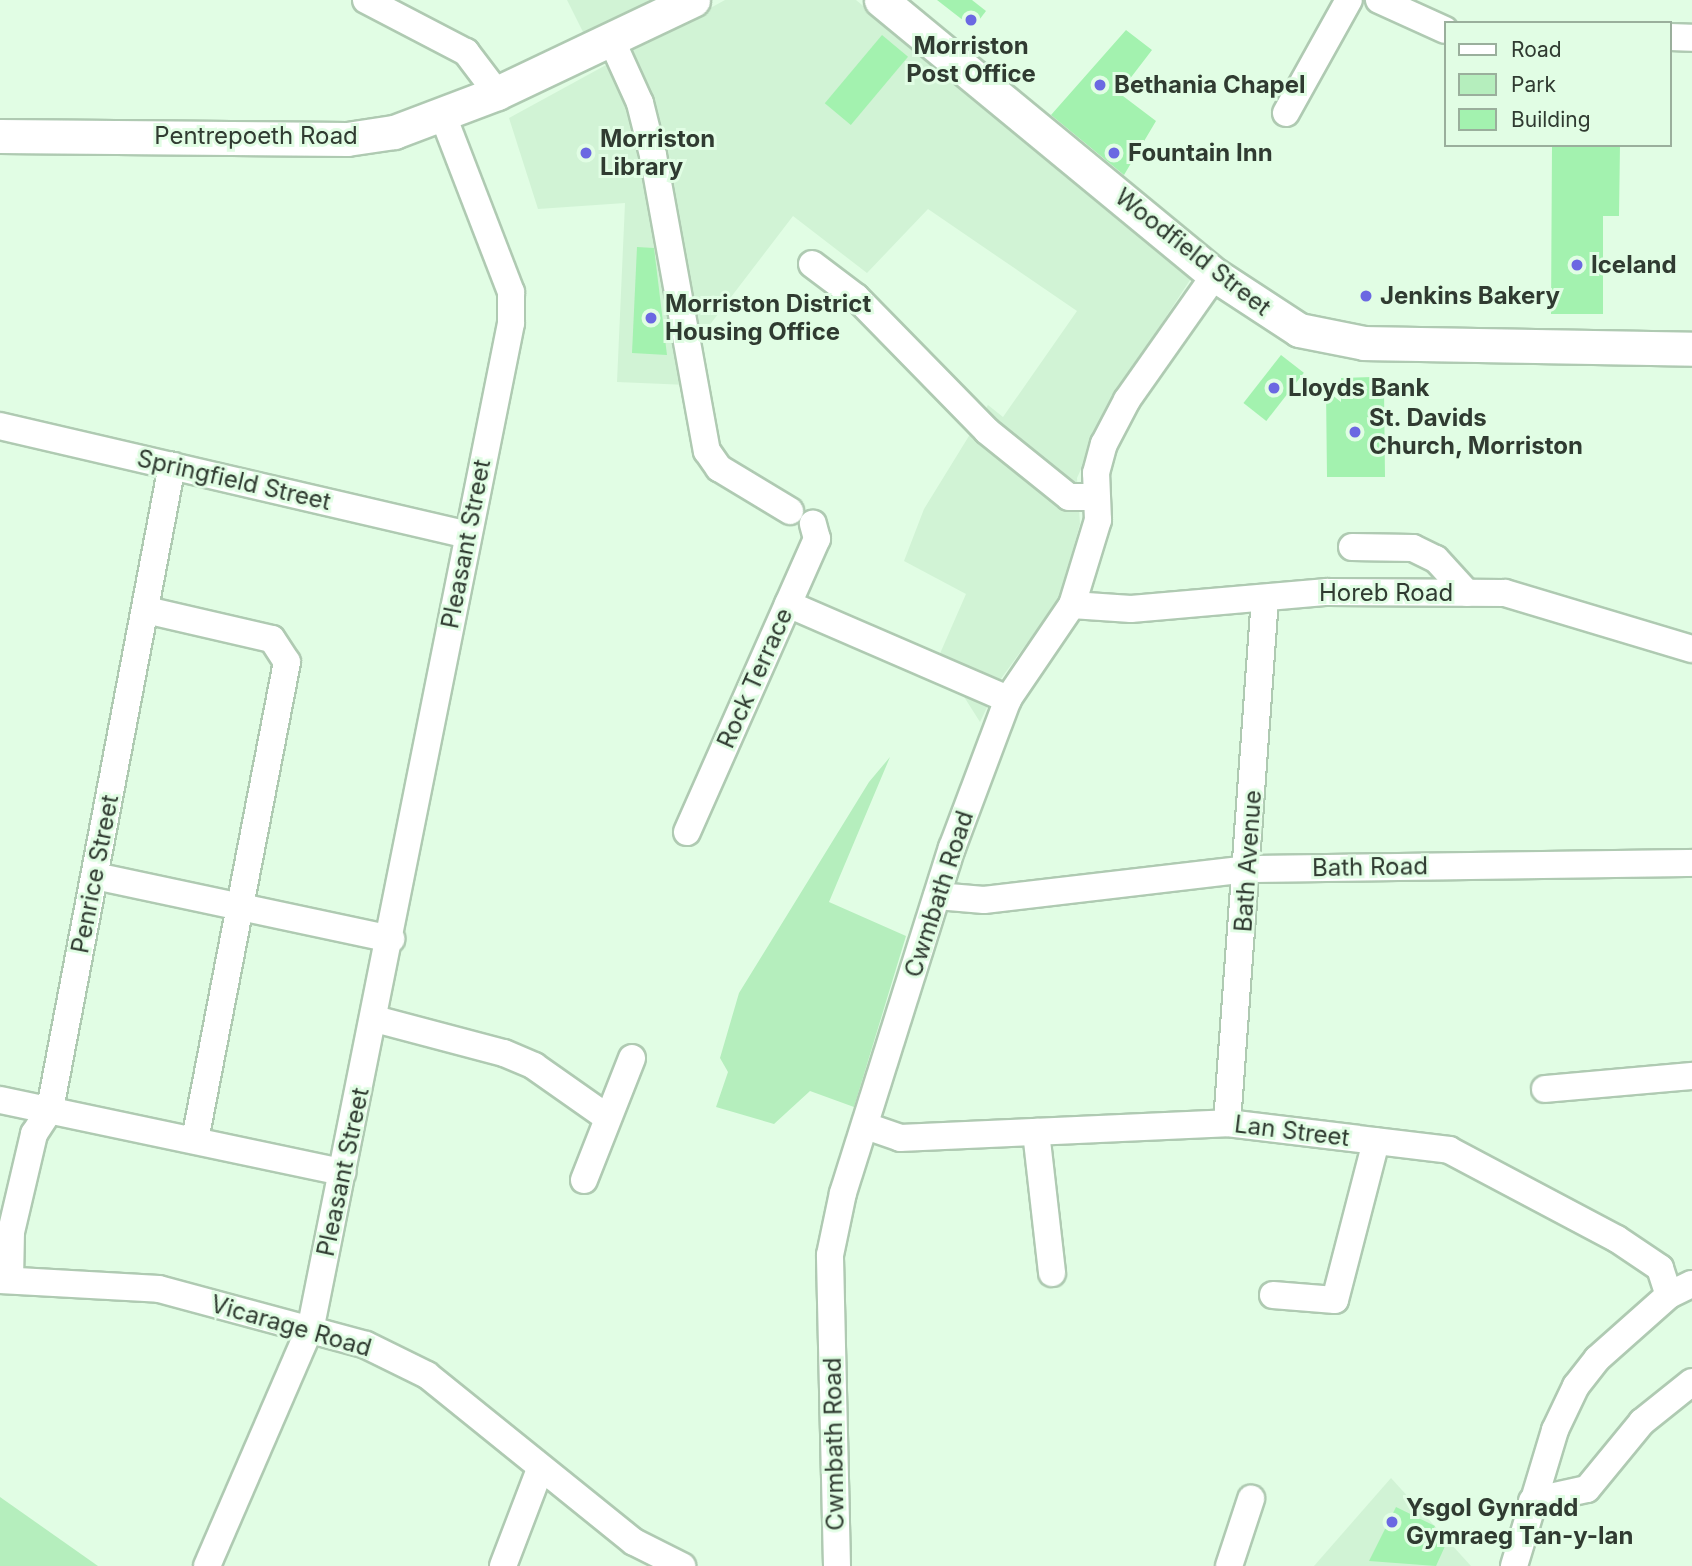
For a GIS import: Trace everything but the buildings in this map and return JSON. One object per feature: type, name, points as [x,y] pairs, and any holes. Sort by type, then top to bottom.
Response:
[{"type":"main road","name":"Pentrepoeth Road","points":[[0,136],[347,139],[443,116],[693,0]]},
{"type":"main road","name":"Woodfield Street","points":[[884,1],[1214,275],[1299,330],[1326,338],[1692,349]]},
{"type":"street","points":[[366,0],[466,52],[497,93]]},
{"type":"street","points":[[1286,113],[1349,0]]},
{"type":"street","points":[[1379,0],[1444,30]]},
{"type":"street","points":[[1671,37],[1692,37]]},
{"type":"street","name":"Rock Terrace","points":[[611,39],[640,103],[653,155],[707,451],[719,468],[802,517],[817,539],[687,832]]},
{"type":"street","name":"Pleasant Street","points":[[207,1566],[311,1326],[391,939],[467,535],[511,323],[511,292],[443,116]]},
{"type":"street","points":[[812,264],[856,296],[998,439],[1069,497],[1095,498]]},
{"type":"street","name":"Cwmbath Road","points":[[837,1566],[830,1255],[866,1126],[937,896],[1008,699],[1072,605],[1098,520],[1095,498],[1104,444],[1127,400],[1214,275]]},
{"type":"street","name":"Springfield Street","points":[[0,426],[467,535]]},
{"type":"street","name":"Penrice Street","points":[[5,1280],[11,1232],[34,1134],[50,1109],[172,465]]},
{"type":"street","points":[[1352,547],[1413,548],[1436,559],[1467,593]]},
{"type":"street","name":"Horeb Road","points":[[1072,605],[1131,609],[1265,598],[1505,593],[1692,649]]},
{"type":"street","name":"Bath Avenue","points":[[1227,1123],[1249,869],[1265,598]]},
{"type":"street","points":[[788,604],[1008,699]]},
{"type":"street","points":[[146,610],[257,634],[283,647],[288,679],[195,1140]]},
{"type":"street","name":"Bath Road","points":[[937,896],[984,900],[1249,869],[1692,863]]},
{"type":"street","points":[[94,876],[391,939]]},
{"type":"street","points":[[375,1019],[504,1053],[534,1066],[608,1118]]},
{"type":"street","points":[[583,1180],[632,1058]]},
{"type":"street","points":[[1545,1089],[1692,1076]]},
{"type":"street","points":[[0,1100],[343,1172]]},
{"type":"street","name":"Lan Street","points":[[866,1126],[900,1138],[1227,1123],[1449,1150],[1617,1239],[1660,1268],[1681,1289]]},
{"type":"street","points":[[1036,1132],[1041,1217],[1052,1273]]},
{"type":"street","points":[[1273,1295],[1335,1300],[1376,1141]]},
{"type":"street","name":"Vicarage Road","points":[[5,1280],[159,1289],[311,1326],[427,1375],[540,1469],[634,1542],[682,1566]]},
{"type":"street","points":[[1514,1566],[1532,1501],[1576,1386],[1597,1359],[1681,1289]]},
{"type":"street","points":[[1532,1501],[1587,1489],[1642,1422],[1692,1382]]},
{"type":"street","points":[[503,1566],[540,1469]]},
{"type":"street","points":[[1229,1566],[1251,1499]]},
{"type":"shaded area","points":[[567,0],[651,0],[584,34]]},
{"type":"shaded area","points":[[725,0],[856,0],[1192,277],[1113,398],[1077,478],[1080,524],[1059,599],[1000,680],[980,722],[961,692],[928,681],[966,594],[904,561],[924,509],[988,405],[1003,417],[1077,311],[928,209],[867,273],[793,216],[702,335],[707,377],[688,385],[617,382],[625,203],[538,209],[509,118]]},
{"type":"shaded area","name":"Ysgol Gynradd Gymraeg Tan-y-lan","points":[[1391,1478],[1471,1566],[1314,1566]]},
{"type":"green space","points":[[890,757],[829,902],[906,936],[854,1107],[810,1091],[774,1124],[716,1107],[728,1072],[720,1058],[739,993],[869,782]]},
{"type":"green space","points":[[0,1497],[98,1566],[0,1566]]},
{"type":"place","name":"Morriston Post Office","points":[[971,20]]},
{"type":"place","name":"Bethania Chapel","points":[[1100,85]]},
{"type":"place","name":"Morriston Library","points":[[586,153]]},
{"type":"place","name":"Fountain Inn","points":[[1114,153]]},
{"type":"place","name":"Iceland","points":[[1577,265]]},
{"type":"place","name":"Jenkins Bakery","points":[[1366,296]]},
{"type":"place","name":"Morriston District Housing Office","points":[[651,318]]},
{"type":"place","name":"Lloyds Bank","points":[[1274,388]]},
{"type":"place","name":"St. Davids Church, Morriston","points":[[1355,432]]},
{"type":"place","name":"Ysgol Gynradd Gymraeg Tan-y-lan","points":[[1392,1522]]}]
